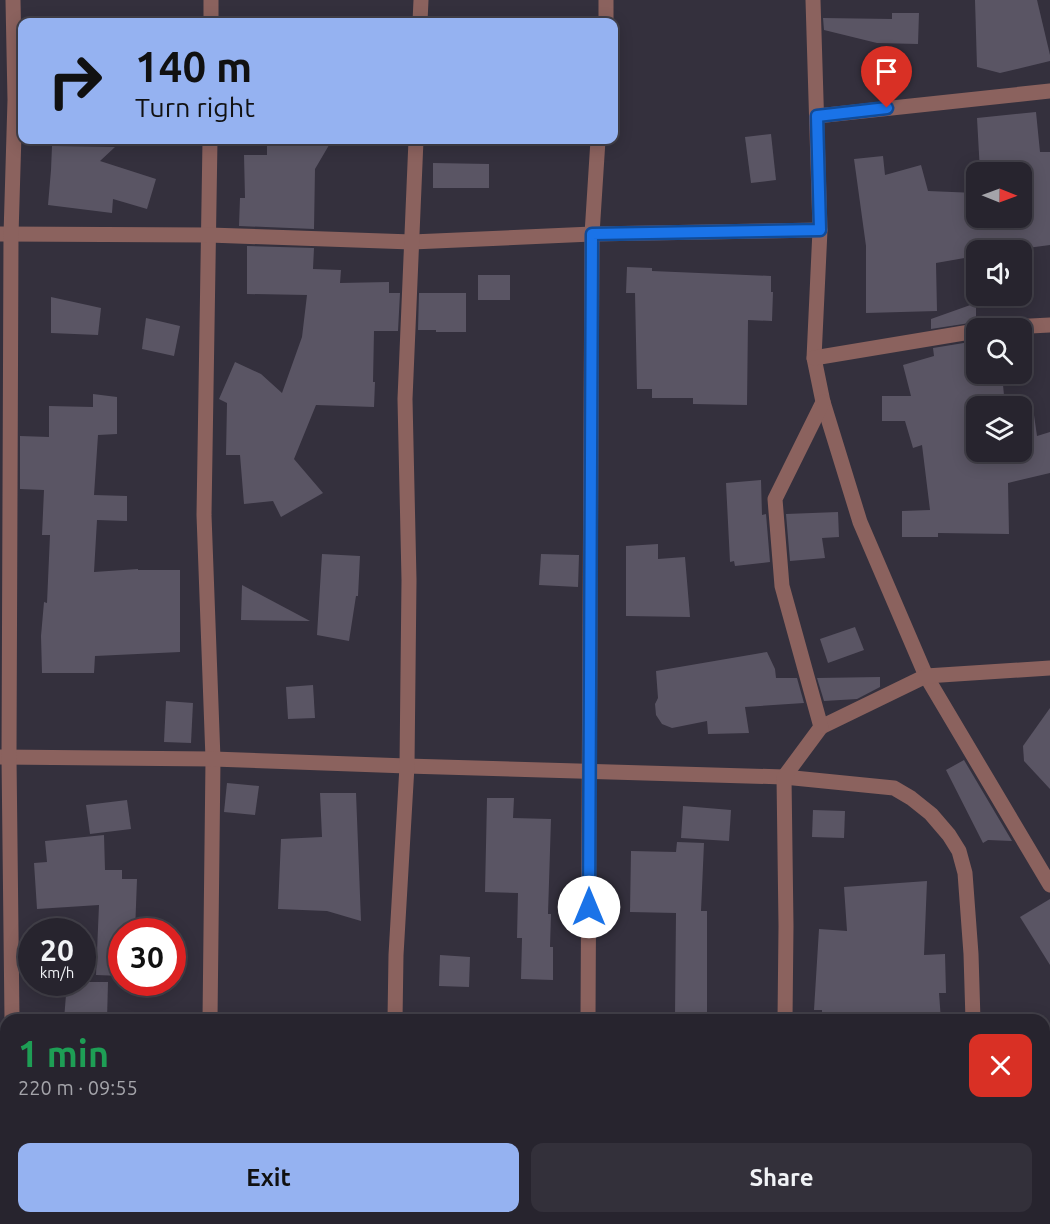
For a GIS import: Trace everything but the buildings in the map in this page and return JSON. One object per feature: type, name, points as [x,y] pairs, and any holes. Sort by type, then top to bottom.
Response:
[{"type":"street","points":[[12,1014],[5,757],[6,234],[15,100],[13,0]]},
{"type":"street","points":[[211,0],[211,18]]},
{"type":"street","points":[[420,18],[421,0]]},
{"type":"street","points":[[606,0],[606,18]]},
{"type":"street","points":[[813,0],[820,230],[814,358],[823,402],[860,522],[926,676],[1050,885]]},
{"type":"street","points":[[817,116],[1050,90]]},
{"type":"street","points":[[210,144],[204,515],[213,759],[210,1014]]},
{"type":"street","points":[[395,1014],[396,955],[407,766],[409,580],[405,399],[416,144]]},
{"type":"street","points":[[588,1014],[592,234],[598,144]]},
{"type":"street","points":[[6,234],[209,235],[412,242],[592,234],[820,230]]},
{"type":"street","points":[[1032,326],[1050,325]]},
{"type":"street","points":[[814,358],[966,333]]},
{"type":"street","points":[[821,728],[782,586],[775,499],[823,402]]},
{"type":"street","points":[[785,1014],[784,777],[821,728],[926,676],[1050,668]]},
{"type":"street","points":[[5,757],[213,759],[784,777],[894,788],[931,814],[959,851],[965,873],[973,1014]]},
{"type":"route","points":[[589,907],[592,234],[820,230],[817,116],[887,108]]}]
